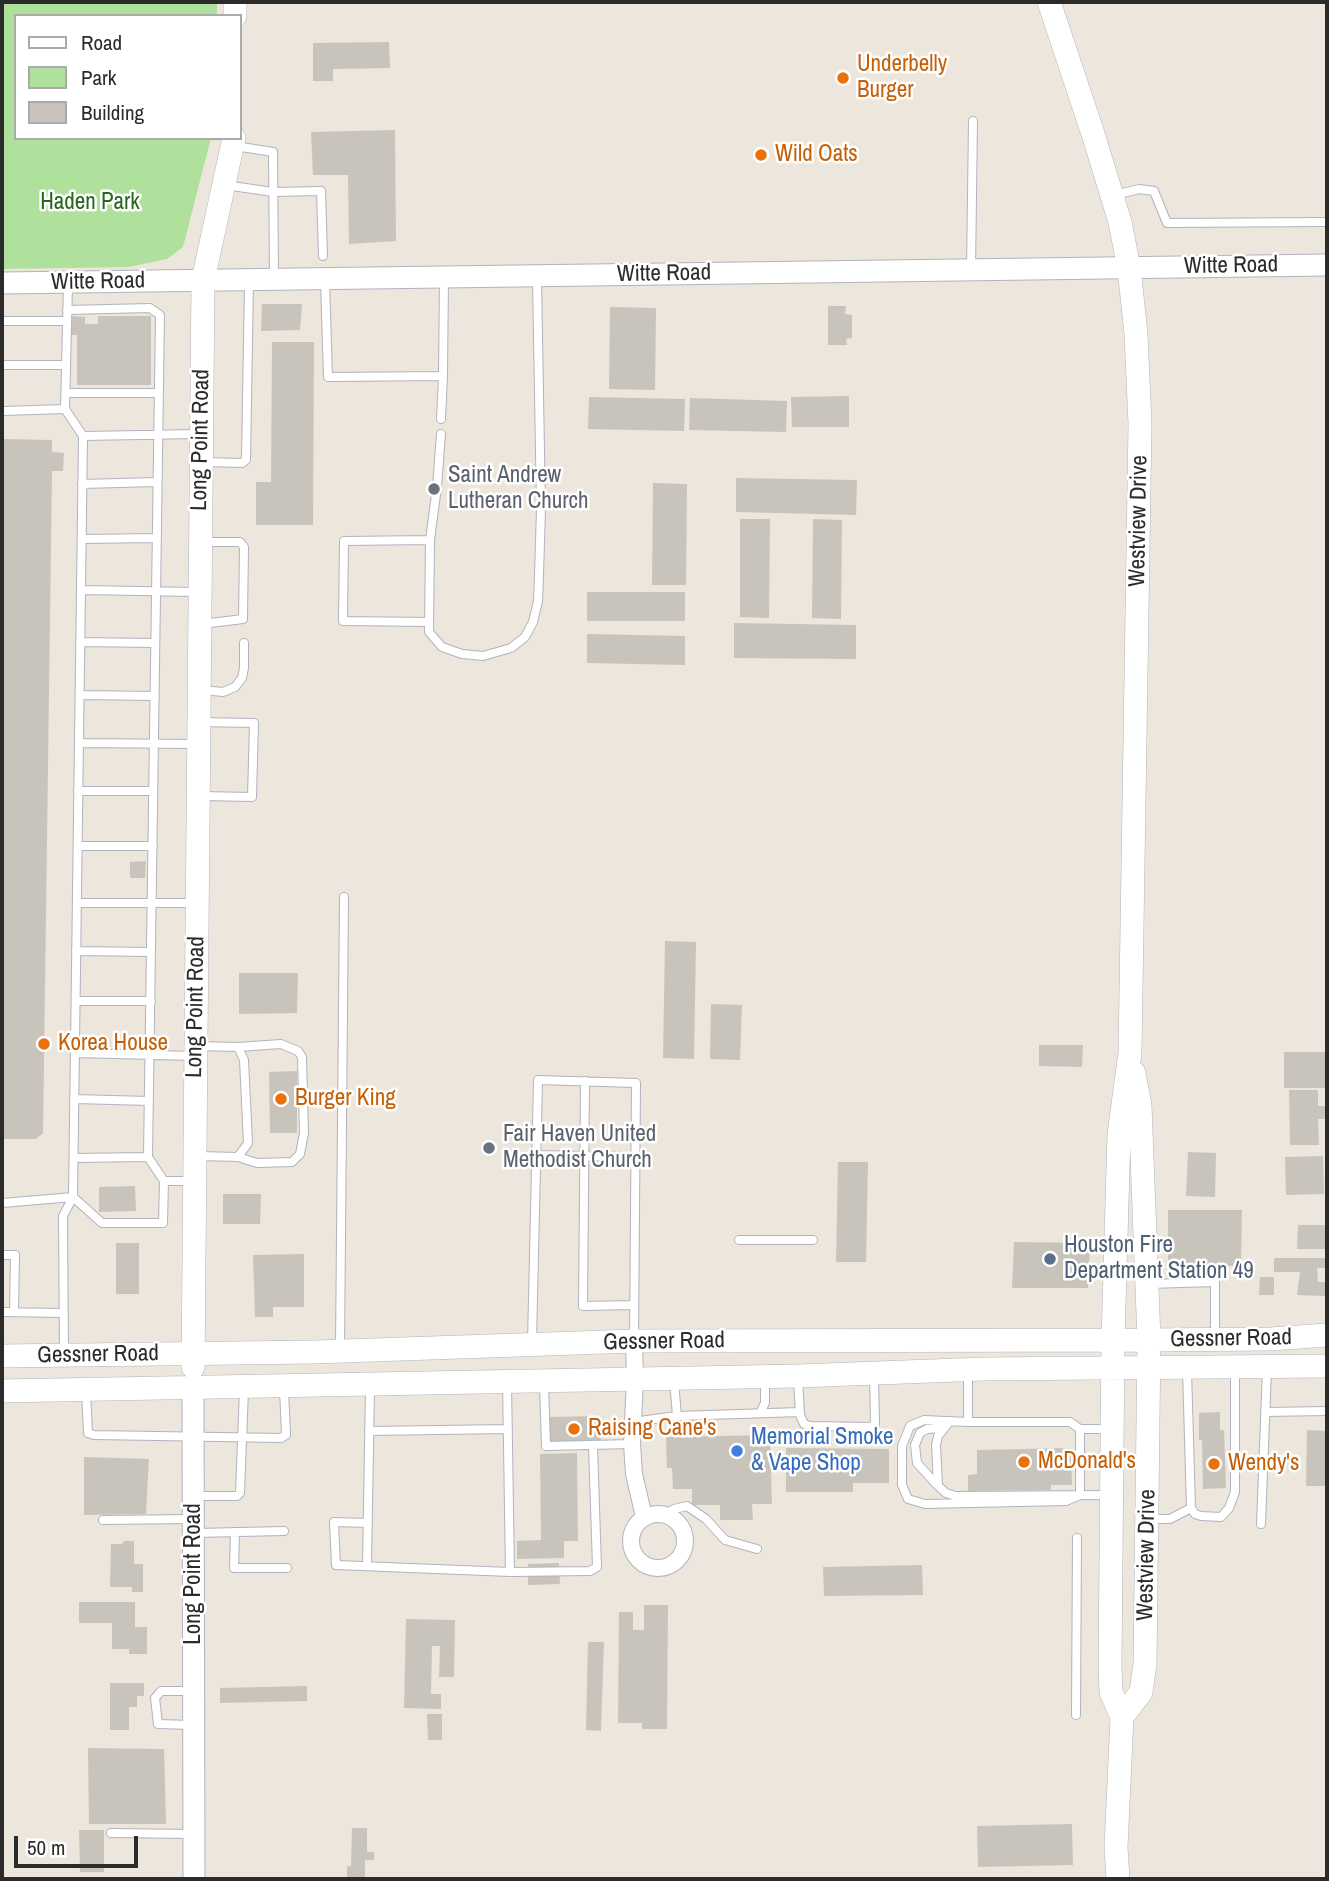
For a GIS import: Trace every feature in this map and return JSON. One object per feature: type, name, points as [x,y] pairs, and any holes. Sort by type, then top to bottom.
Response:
[{"type":"main road","name":"Westview Drive","points":[[1049,2],[1112,196],[1129,268],[1136,334],[1140,424],[1130,1053],[1119,1134],[1113,1340],[1111,1692],[1122,1717],[1116,1847],[1118,1879]]},
{"type":"main road","name":"Long Point Road","points":[[193,1386],[203,280],[233,142]]},
{"type":"main road","name":"Westview Drive","points":[[1122,1717],[1140,1692],[1145,1664],[1149,1367],[1140,1105],[1130,1053]]},
{"type":"main road","name":"Gessner Road","points":[[2,1356],[340,1351],[634,1341],[1149,1340],[1327,1335]]},
{"type":"main road","points":[[849,1339],[849,1374]]},
{"type":"main road","points":[[1051,1340],[1051,1368]]},
{"type":"main road","name":"Gessner Road","points":[[2,1391],[765,1377],[968,1369],[1327,1366]]},
{"type":"street","name":"Witte Road","points":[[2,283],[1327,265]]},
{"type":"street","points":[[634,1341],[632,1444],[634,1474],[644,1517]]},
{"type":"street","name":"Long Point Road","points":[[193,1386],[194,1879]]},
{"type":"street","points":[[655,1513],[666,1514],[677,1520],[685,1541],[683,1553],[675,1562],[664,1567],[644,1566],[632,1552],[631,1533],[644,1517],[655,1513]]},
{"type":"lane","points":[[971,270],[973,121]]},
{"type":"lane","points":[[233,142],[273,152],[274,279]]},
{"type":"lane","points":[[224,185],[273,192],[321,191],[323,256]]},
{"type":"lane","points":[[1112,196],[1139,189],[1154,191],[1167,223],[1327,222]]},
{"type":"lane","points":[[441,434],[438,487],[430,540],[429,632],[442,647],[462,654],[483,656],[511,648],[525,636],[533,622],[538,601],[541,509],[537,275]]},
{"type":"lane","points":[[441,419],[444,277]]},
{"type":"lane","points":[[325,278],[328,376],[443,376]]},
{"type":"lane","points":[[201,462],[242,463],[246,460],[249,280]]},
{"type":"lane","points":[[64,1355],[63,1216],[73,1197],[74,1158],[83,436],[65,409],[68,282]]},
{"type":"lane","points":[[2,1203],[73,1197],[102,1223],[163,1223],[164,1181],[148,1157],[160,315],[150,308],[67,310]]},
{"type":"lane","points":[[2,321],[67,321]]},
{"type":"lane","points":[[2,365],[66,365]]},
{"type":"lane","points":[[66,393],[159,393]]},
{"type":"lane","points":[[2,411],[65,409]]},
{"type":"lane","points":[[83,436],[201,434]]},
{"type":"lane","points":[[82,484],[158,482]]},
{"type":"lane","points":[[82,539],[157,538]]},
{"type":"lane","points":[[429,622],[343,621],[343,544],[346,540],[430,540]]},
{"type":"lane","points":[[199,625],[243,619],[244,547],[240,541],[200,542]]},
{"type":"lane","points":[[81,590],[200,592]]},
{"type":"lane","points":[[80,642],[155,643]]},
{"type":"lane","points":[[199,690],[223,692],[235,687],[242,678],[244,643]]},
{"type":"lane","points":[[80,695],[155,696]]},
{"type":"lane","points":[[79,743],[154,743],[254,723],[252,797],[198,796]]},
{"type":"lane","points":[[78,791],[153,791]]},
{"type":"lane","points":[[78,846],[153,846]]},
{"type":"lane","points":[[340,1351],[344,897]]},
{"type":"lane","points":[[77,903],[197,903]]},
{"type":"lane","points":[[76,951],[151,952]]},
{"type":"lane","points":[[76,1001],[151,1001]]},
{"type":"lane","points":[[75,1053],[150,1055],[281,1045],[298,1051],[302,1057],[304,1133],[300,1154],[292,1162],[257,1163],[237,1157],[194,1156]]},
{"type":"lane","points":[[237,1047],[244,1060],[248,1143],[237,1157]]},
{"type":"lane","points":[[532,1345],[538,1080],[636,1083],[634,1341]]},
{"type":"lane","points":[[585,1082],[583,1306],[634,1306]]},
{"type":"lane","points":[[74,1099],[149,1101]]},
{"type":"lane","points":[[536,1155],[635,1157]]},
{"type":"lane","points":[[74,1158],[148,1157]]},
{"type":"lane","points":[[164,1181],[194,1181]]},
{"type":"lane","points":[[739,1240],[813,1240]]},
{"type":"lane","points":[[2,1255],[15,1255],[14,1312]]},
{"type":"lane","points":[[1147,1284],[1215,1282],[1215,1339]]},
{"type":"lane","points":[[2,1312],[64,1313]]},
{"type":"lane","points":[[1187,1367],[1191,1508],[1195,1514],[1201,1516],[1221,1517],[1226,1514],[1233,1501],[1235,1366]]},
{"type":"lane","points":[[1261,1524],[1267,1366]]},
{"type":"lane","points":[[968,1369],[968,1422]]},
{"type":"lane","points":[[798,1376],[800,1412],[804,1424],[871,1427],[875,1424],[874,1373]]},
{"type":"lane","points":[[760,1413],[765,1403],[765,1377]]},
{"type":"lane","points":[[674,1378],[677,1416]]},
{"type":"lane","points":[[507,1381],[510,1572]]},
{"type":"lane","points":[[544,1381],[546,1447],[632,1444]]},
{"type":"lane","points":[[367,1566],[370,1384]]},
{"type":"lane","points":[[86,1389],[88,1433],[193,1438],[281,1438],[286,1435],[284,1385]]},
{"type":"lane","points":[[194,1496],[237,1496],[240,1493],[244,1386]]},
{"type":"lane","points":[[1265,1412],[1327,1411]]},
{"type":"lane","points":[[632,1423],[677,1416],[800,1412]]},
{"type":"lane","points":[[1080,1495],[1066,1501],[925,1504],[908,1499],[902,1485],[902,1446],[910,1426],[924,1420],[1070,1422],[1080,1429],[1114,1429]]},
{"type":"lane","points":[[939,1486],[936,1445],[943,1428],[950,1421]]},
{"type":"lane","points":[[943,1428],[927,1429],[920,1433],[915,1445],[917,1462],[939,1486],[955,1496],[1114,1495]]},
{"type":"lane","points":[[369,1431],[508,1429]]},
{"type":"lane","points":[[1080,1429],[1080,1495]]},
{"type":"lane","points":[[368,1523],[334,1522],[336,1565],[510,1572],[590,1571],[597,1567],[593,1446]]},
{"type":"lane","points":[[666,1514],[687,1506],[706,1519],[725,1540],[757,1549]]},
{"type":"lane","points":[[1147,1519],[1170,1519],[1191,1508]]},
{"type":"lane","points":[[103,1520],[194,1526],[235,1532],[284,1531]]},
{"type":"lane","points":[[235,1532],[234,1568],[287,1568]]},
{"type":"lane","points":[[1076,1715],[1077,1538]]},
{"type":"lane","points":[[195,1691],[161,1691],[155,1698],[158,1724],[195,1724]]},
{"type":"lane","points":[[111,1833],[195,1834]]},
{"type":"green space","name":"Haden Park","points":[[2,2],[217,2],[217,14],[14,14],[14,140],[210,140],[183,247],[167,259],[129,267],[2,269]]},
{"type":"building","points":[[389,42],[390,68],[333,69],[333,81],[313,81],[313,43]]},
{"type":"building","points":[[395,130],[396,241],[349,244],[348,175],[313,175],[311,132]]},
{"type":"building","points":[[262,304],[302,304],[300,330],[261,331]]},
{"type":"building","points":[[828,306],[846,306],[845,314],[852,315],[852,338],[846,339],[847,345],[828,345]]},
{"type":"building","points":[[610,307],[656,308],[655,390],[609,389]]},
{"type":"building","points":[[71,316],[85,317],[85,324],[98,324],[98,316],[151,316],[151,385],[77,385],[77,335],[71,335]]},
{"type":"building","points":[[272,342],[314,342],[313,525],[256,525],[256,482],[271,482]]},
{"type":"building","points":[[849,396],[849,427],[792,427],[791,397]]},
{"type":"building","points":[[589,397],[685,399],[684,431],[588,429]]},
{"type":"building","points":[[690,398],[787,401],[786,432],[689,430]]},
{"type":"building","points":[[2,439],[52,440],[52,452],[64,453],[63,471],[52,471],[43,1133],[36,1139],[2,1139]]},
{"type":"building","points":[[736,478],[857,480],[856,515],[736,512]]},
{"type":"building","points":[[653,483],[687,484],[686,585],[652,585]]},
{"type":"building","points":[[740,519],[770,519],[769,618],[740,617]]},
{"type":"building","points":[[813,519],[842,520],[841,619],[812,618]]},
{"type":"building","points":[[587,592],[685,592],[685,621],[587,621]]},
{"type":"building","points":[[734,623],[856,625],[856,659],[734,658]]},
{"type":"building","points":[[587,634],[685,636],[685,665],[587,663]]},
{"type":"building","points":[[146,861],[145,878],[130,878],[130,862]]},
{"type":"building","points":[[665,941],[696,942],[694,1059],[663,1058]]},
{"type":"building","points":[[239,973],[298,973],[297,1013],[239,1014]]},
{"type":"building","points":[[711,1004],[742,1005],[740,1060],[710,1059]]},
{"type":"building","points":[[1039,1045],[1083,1045],[1082,1067],[1039,1066]]},
{"type":"building","points":[[1284,1052],[1327,1052],[1327,1088],[1284,1088]]},
{"type":"building","points":[[297,1071],[297,1133],[270,1133],[269,1072]]},
{"type":"building","points":[[1289,1090],[1318,1090],[1318,1106],[1327,1106],[1327,1119],[1318,1119],[1319,1145],[1290,1145]]},
{"type":"building","points":[[1188,1152],[1216,1153],[1215,1197],[1186,1196]]},
{"type":"building","points":[[1323,1156],[1324,1194],[1286,1195],[1285,1157]]},
{"type":"building","points":[[838,1162],[868,1162],[866,1262],[836,1262]]},
{"type":"building","points":[[135,1186],[136,1211],[99,1212],[99,1187]]},
{"type":"building","points":[[223,1194],[261,1194],[260,1224],[223,1224]]},
{"type":"building","points":[[1168,1210],[1242,1210],[1241,1266],[1168,1266]]},
{"type":"building","points":[[1298,1225],[1325,1225],[1325,1249],[1297,1249]]},
{"type":"building","name":"Houston Fire Department Station 49","points":[[1014,1242],[1090,1243],[1088,1288],[1012,1288]]},
{"type":"building","points":[[116,1243],[139,1243],[139,1294],[116,1294]]},
{"type":"building","points":[[304,1254],[304,1307],[273,1307],[273,1317],[255,1317],[253,1255]]},
{"type":"building","points":[[1274,1258],[1326,1258],[1326,1268],[1317,1268],[1318,1282],[1326,1282],[1326,1296],[1297,1295],[1300,1272],[1274,1272]]},
{"type":"building","points":[[1260,1277],[1274,1277],[1274,1295],[1259,1295]]},
{"type":"building","name":"Wendy's","points":[[1220,1412],[1220,1430],[1224,1430],[1226,1488],[1203,1489],[1199,1413]]},
{"type":"building","name":"Raising Cane's","points":[[599,1416],[601,1441],[549,1441],[548,1417]]},
{"type":"building","points":[[1307,1430],[1327,1431],[1327,1486],[1306,1486]]},
{"type":"building","points":[[770,1435],[772,1504],[752,1504],[753,1520],[720,1520],[720,1505],[692,1505],[692,1489],[673,1489],[672,1468],[667,1468],[666,1437]]},
{"type":"building","points":[[786,1448],[889,1449],[889,1483],[853,1483],[853,1492],[786,1492]]},
{"type":"building","name":"McDonald's","points":[[1071,1448],[1072,1485],[1051,1485],[1051,1490],[968,1491],[968,1475],[977,1474],[977,1450]]},
{"type":"building","points":[[577,1453],[578,1541],[564,1541],[564,1558],[517,1559],[517,1541],[541,1540],[540,1454]]},
{"type":"building","points":[[84,1457],[149,1459],[146,1514],[84,1515]]},
{"type":"building","points":[[124,1541],[134,1541],[134,1564],[143,1564],[143,1592],[132,1592],[132,1587],[110,1587],[111,1544],[122,1544]]},
{"type":"building","points":[[559,1563],[560,1584],[528,1585],[528,1564]]},
{"type":"building","points":[[922,1565],[923,1595],[824,1596],[823,1567]]},
{"type":"building","points":[[79,1602],[135,1602],[135,1627],[147,1627],[147,1654],[129,1654],[129,1649],[112,1649],[112,1623],[79,1623]]},
{"type":"building","points":[[644,1605],[668,1605],[667,1729],[642,1729],[642,1723],[618,1723],[619,1612],[633,1612],[633,1630],[644,1630]]},
{"type":"building","points":[[406,1619],[455,1620],[454,1677],[439,1677],[440,1646],[432,1646],[431,1694],[441,1694],[441,1709],[404,1708]]},
{"type":"building","points":[[588,1642],[604,1642],[601,1731],[586,1730]]},
{"type":"building","points":[[110,1683],[144,1683],[144,1696],[137,1696],[137,1707],[129,1707],[129,1730],[110,1730]]},
{"type":"building","points":[[307,1686],[307,1701],[220,1703],[220,1688]]},
{"type":"building","points":[[427,1714],[442,1714],[442,1740],[428,1740]]},
{"type":"building","points":[[88,1748],[164,1749],[166,1824],[89,1824]]},
{"type":"building","points":[[1072,1824],[1073,1865],[978,1867],[977,1826]]},
{"type":"building","points":[[352,1828],[367,1828],[367,1852],[374,1852],[374,1860],[365,1860],[365,1879],[347,1879],[347,1866],[351,1866]]},
{"type":"building","points":[[79,1830],[104,1830],[104,1872],[80,1872]]},
{"type":"place","name":"Underbelly Burger","points":[[843,78]]},
{"type":"place","name":"Wild Oats","points":[[761,155]]},
{"type":"place","name":"Saint Andrew Lutheran Church","points":[[434,489]]},
{"type":"place","name":"Korea House","points":[[44,1044]]},
{"type":"place","name":"Burger King","points":[[281,1099]]},
{"type":"place","name":"Fair Haven United Methodist Church","points":[[489,1148]]},
{"type":"place","name":"Houston Fire Department Station 49","points":[[1050,1259]]},
{"type":"place","name":"Raising Cane's","points":[[574,1429]]},
{"type":"place","name":"Memorial Smoke & Vape Shop","points":[[737,1451]]},
{"type":"place","name":"McDonald's","points":[[1024,1462]]},
{"type":"place","name":"Wendy's","points":[[1214,1464]]}]
